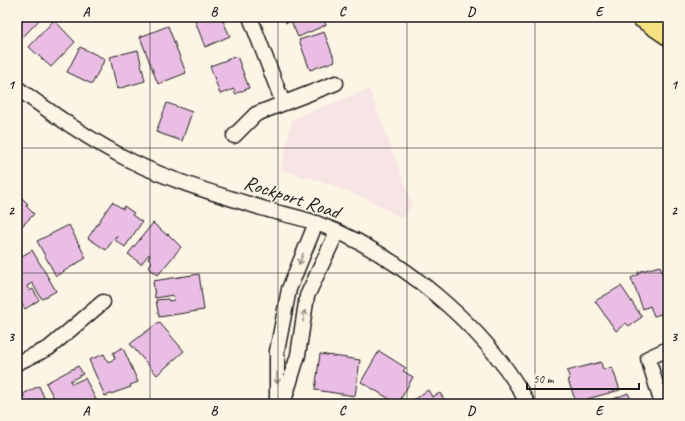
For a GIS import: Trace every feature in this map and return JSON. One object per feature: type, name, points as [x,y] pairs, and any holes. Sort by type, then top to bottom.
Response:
[{"type":"main road","points":[[640,17],[668,36]]},
{"type":"street","points":[[250,17],[283,103]]},
{"type":"street","points":[[234,136],[256,114],[336,83]]},
{"type":"street","name":"Rockport Road","points":[[17,88],[61,120],[131,161],[193,186],[316,223],[338,232],[401,268],[464,320],[491,349],[521,390],[528,404]]},
{"type":"street","points":[[277,404],[276,351],[289,289],[316,223]]},
{"type":"street","points":[[282,404],[298,355],[307,296],[338,232]]},
{"type":"street","points":[[18,361],[49,348],[103,302]]},
{"type":"street","points":[[280,337],[300,340]]},
{"type":"street","points":[[662,404],[648,358],[668,349]]},
{"type":"shaded area","points":[[369,89],[412,203],[403,219],[369,200],[324,182],[281,170],[292,119]]},
{"type":"building","points":[[17,17],[42,17],[22,38],[17,34]]},
{"type":"building","points":[[221,17],[230,36],[205,47],[194,18]]},
{"type":"building","points":[[284,17],[323,17],[326,25],[298,37],[291,21],[286,23]]},
{"type":"building","points":[[54,20],[75,42],[51,67],[29,47]]},
{"type":"building","points":[[168,26],[186,73],[158,84],[140,37]]},
{"type":"building","points":[[324,32],[335,61],[310,70],[299,40]]},
{"type":"building","points":[[80,47],[105,59],[92,84],[67,72]]},
{"type":"building","points":[[138,50],[145,81],[117,89],[110,57]]},
{"type":"building","points":[[237,56],[249,88],[235,94],[234,89],[220,94],[210,66]]},
{"type":"building","points":[[167,103],[192,112],[182,141],[156,132]]},
{"type":"building","points":[[19,195],[28,204],[26,206],[34,214],[17,231],[17,197]]},
{"type":"building","points":[[112,202],[123,209],[124,206],[134,213],[132,215],[142,222],[125,247],[115,240],[116,236],[106,250],[88,238]]},
{"type":"building","points":[[153,223],[167,235],[168,234],[181,247],[158,275],[148,267],[152,262],[148,258],[150,256],[149,254],[141,264],[128,254]]},
{"type":"building","points":[[69,225],[86,258],[56,276],[37,241]]},
{"type":"building","points":[[32,250],[56,291],[42,299],[32,283],[27,286],[29,291],[33,289],[39,300],[25,309],[17,296],[17,259]]},
{"type":"building","points":[[660,266],[668,288],[668,312],[654,316],[650,306],[643,309],[631,278],[639,274],[638,272]]},
{"type":"building","points":[[199,274],[204,310],[159,317],[156,300],[174,300],[173,295],[155,298],[153,281]]},
{"type":"building","points":[[621,286],[642,317],[629,326],[626,323],[616,331],[595,301]]},
{"type":"building","points":[[159,322],[184,351],[157,375],[130,344]]},
{"type":"building","points":[[123,348],[138,382],[130,385],[131,387],[105,396],[89,360],[104,354],[108,362],[115,359],[113,353]]},
{"type":"building","points":[[379,351],[406,368],[403,371],[413,377],[398,404],[361,382]]},
{"type":"building","points":[[320,354],[360,360],[355,396],[315,390]]},
{"type":"building","points":[[601,362],[603,370],[612,367],[620,390],[576,402],[568,380],[570,379],[567,371]]},
{"type":"building","points":[[78,366],[83,374],[70,381],[72,384],[85,378],[98,404],[57,404],[46,383]]},
{"type":"building","points":[[39,386],[47,404],[17,404],[17,395],[20,394],[22,399],[25,398],[23,394]]},
{"type":"building","points":[[428,390],[432,397],[440,393],[447,404],[407,404]]},
{"type":"building","points":[[628,393],[633,404],[598,404],[604,403]]}]
